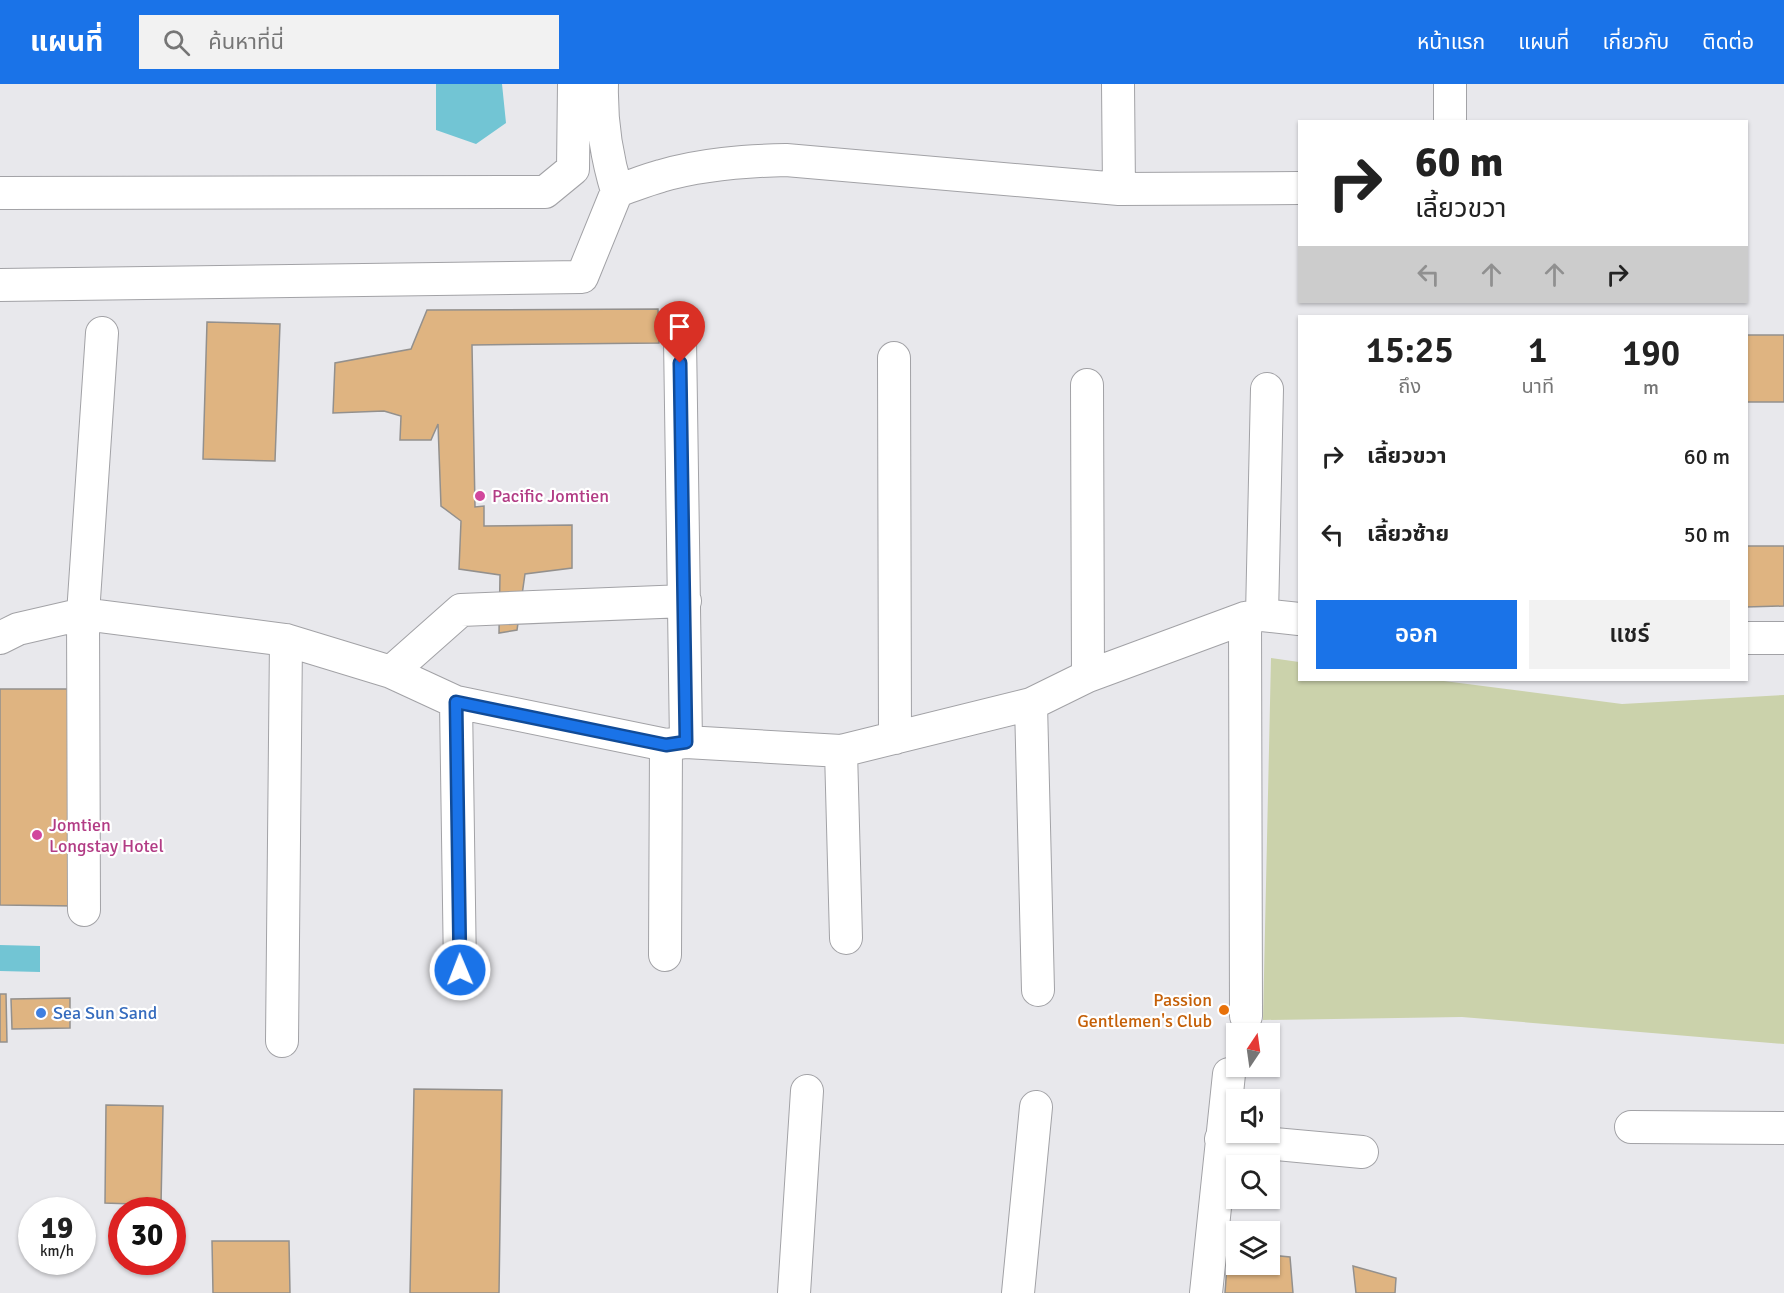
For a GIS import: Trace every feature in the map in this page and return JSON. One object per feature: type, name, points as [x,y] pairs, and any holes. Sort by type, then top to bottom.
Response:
[{"type":"street","points":[[0,193],[545,192],[573,169],[574,84]]},
{"type":"street","points":[[0,285],[582,277],[617,191],[604,141],[602,84]]},
{"type":"street","points":[[1118,84],[1119,189]]},
{"type":"street","points":[[1450,84],[1450,120]]},
{"type":"street","points":[[617,191],[661,176],[702,167],[746,161],[786,160],[1119,189],[1298,188]]},
{"type":"street","points":[[84,910],[83,614],[102,333]]},
{"type":"street","points":[[665,955],[685,602],[680,339]]},
{"type":"street","points":[[894,358],[896,738]]},
{"type":"street","points":[[1087,385],[1088,676]]},
{"type":"street","points":[[1246,1016],[1253,617],[1267,389]]},
{"type":"street","points":[[391,672],[461,610],[685,602]]},
{"type":"street","points":[[0,638],[18,629],[83,614],[286,640],[391,672],[456,702],[676,743],[841,751],[1031,704],[1088,676],[1253,617],[1298,619]]},
{"type":"street","points":[[1748,638],[1784,638]]},
{"type":"street","points":[[282,1041],[286,640]]},
{"type":"street","points":[[456,702],[460,970]]},
{"type":"street","points":[[1031,704],[1038,990]]},
{"type":"street","points":[[841,751],[846,938]]},
{"type":"street","points":[[1206,1293],[1229,1077]]},
{"type":"street","points":[[794,1293],[807,1091]]},
{"type":"street","points":[[1018,1293],[1036,1107]]},
{"type":"street","points":[[1631,1127],[1784,1128]]},
{"type":"street","points":[[1221,1139],[1362,1152]]},
{"type":"green space","points":[[1271,658],[1298,662],[1298,681],[1444,681],[1622,704],[1784,695],[1784,1044],[1462,1017],[1263,1020]]},
{"type":"water","points":[[436,84],[502,84],[506,123],[476,144],[436,130]]},
{"type":"water","points":[[0,945],[40,946],[40,972],[0,971]]},
{"type":"building","points":[[658,309],[659,343],[472,345],[475,507],[484,506],[484,526],[572,525],[572,568],[525,574],[517,630],[499,633],[500,575],[459,569],[461,521],[441,506],[438,424],[431,440],[400,440],[401,416],[384,411],[333,413],[335,363],[411,349],[427,310]]},
{"type":"building","points":[[207,322],[280,324],[275,461],[203,459]]},
{"type":"building","points":[[1748,335],[1784,335],[1784,402],[1748,402]]},
{"type":"building","points":[[1748,546],[1784,546],[1784,606],[1748,607]]},
{"type":"building","name":"Jomtien Longstay Hotel","points":[[0,689],[74,689],[74,906],[0,905]]},
{"type":"building","points":[[0,994],[6,994],[7,1042],[0,1042]]},
{"type":"building","name":"Sea Sun Sand","points":[[70,998],[70,1028],[12,1029],[11,999]]},
{"type":"building","points":[[414,1089],[502,1090],[499,1293],[410,1293]]},
{"type":"building","points":[[106,1105],[163,1106],[161,1197],[108,1197],[108,1203],[105,1203]]},
{"type":"building","points":[[212,1241],[289,1241],[290,1293],[213,1293]]},
{"type":"building","points":[[1280,1256],[1290,1257],[1293,1293],[1225,1293],[1226,1275],[1280,1275]]},
{"type":"building","points":[[1353,1266],[1396,1278],[1395,1293],[1356,1293]]},
{"type":"place","name":"Pacific Jomtien","points":[[480,496]]},
{"type":"place","name":"Jomtien Longstay Hotel","points":[[37,835]]},
{"type":"place","name":"Passion Gentlemen's Club","points":[[1224,1010]]},
{"type":"place","name":"Sea Sun Sand","points":[[41,1013]]},
{"type":"route","points":[[460,970],[456,702],[666,745],[686,742],[680,363]]}]
